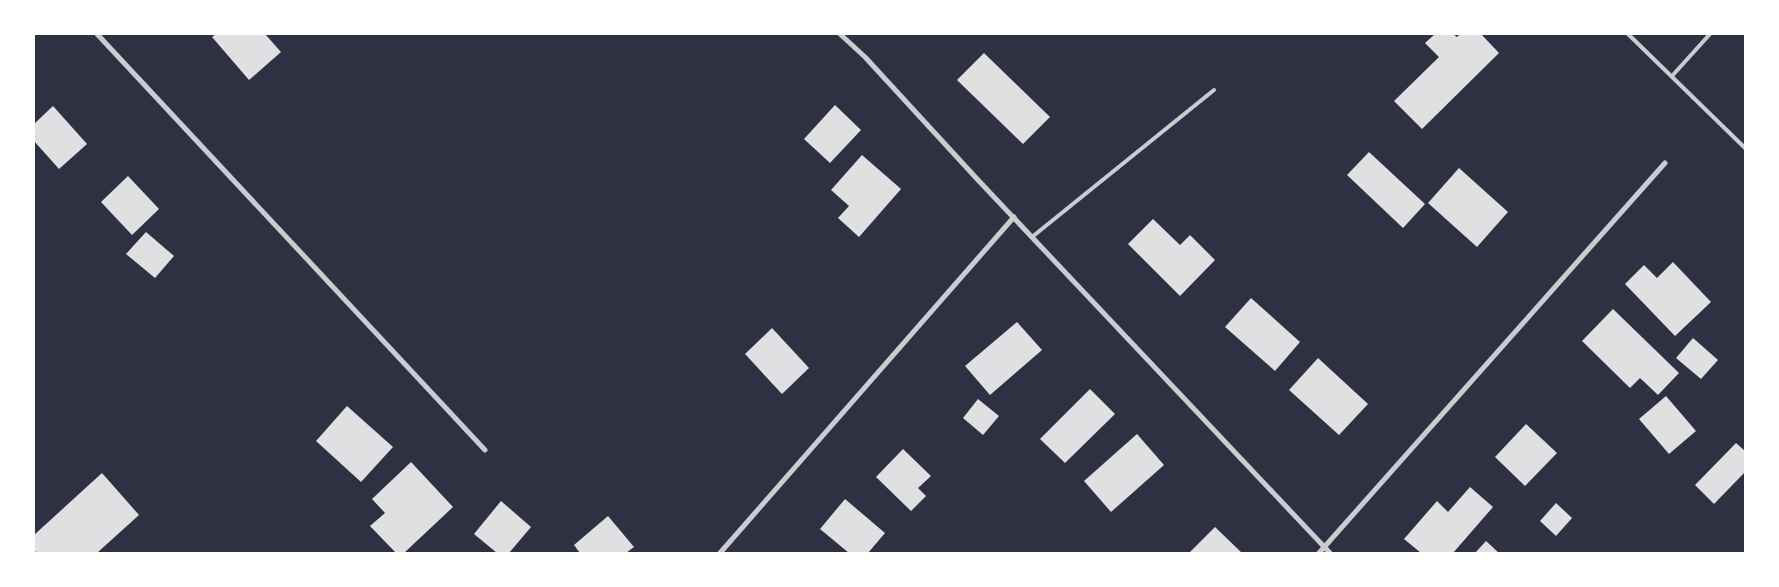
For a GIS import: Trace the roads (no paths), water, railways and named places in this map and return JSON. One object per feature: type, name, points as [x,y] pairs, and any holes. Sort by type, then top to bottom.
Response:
[{"type":"street","points":[[97,34],[485,450]]},
{"type":"street","points":[[840,34],[865,57],[1330,553]]},
{"type":"street","points":[[1319,553],[1665,163]]},
{"type":"street","points":[[720,553],[1014,217]]},
{"type":"lane","points":[[1628,34],[1745,148]]},
{"type":"lane","points":[[1672,76],[1710,34]]},
{"type":"lane","points":[[1032,237],[1214,90]]}]
